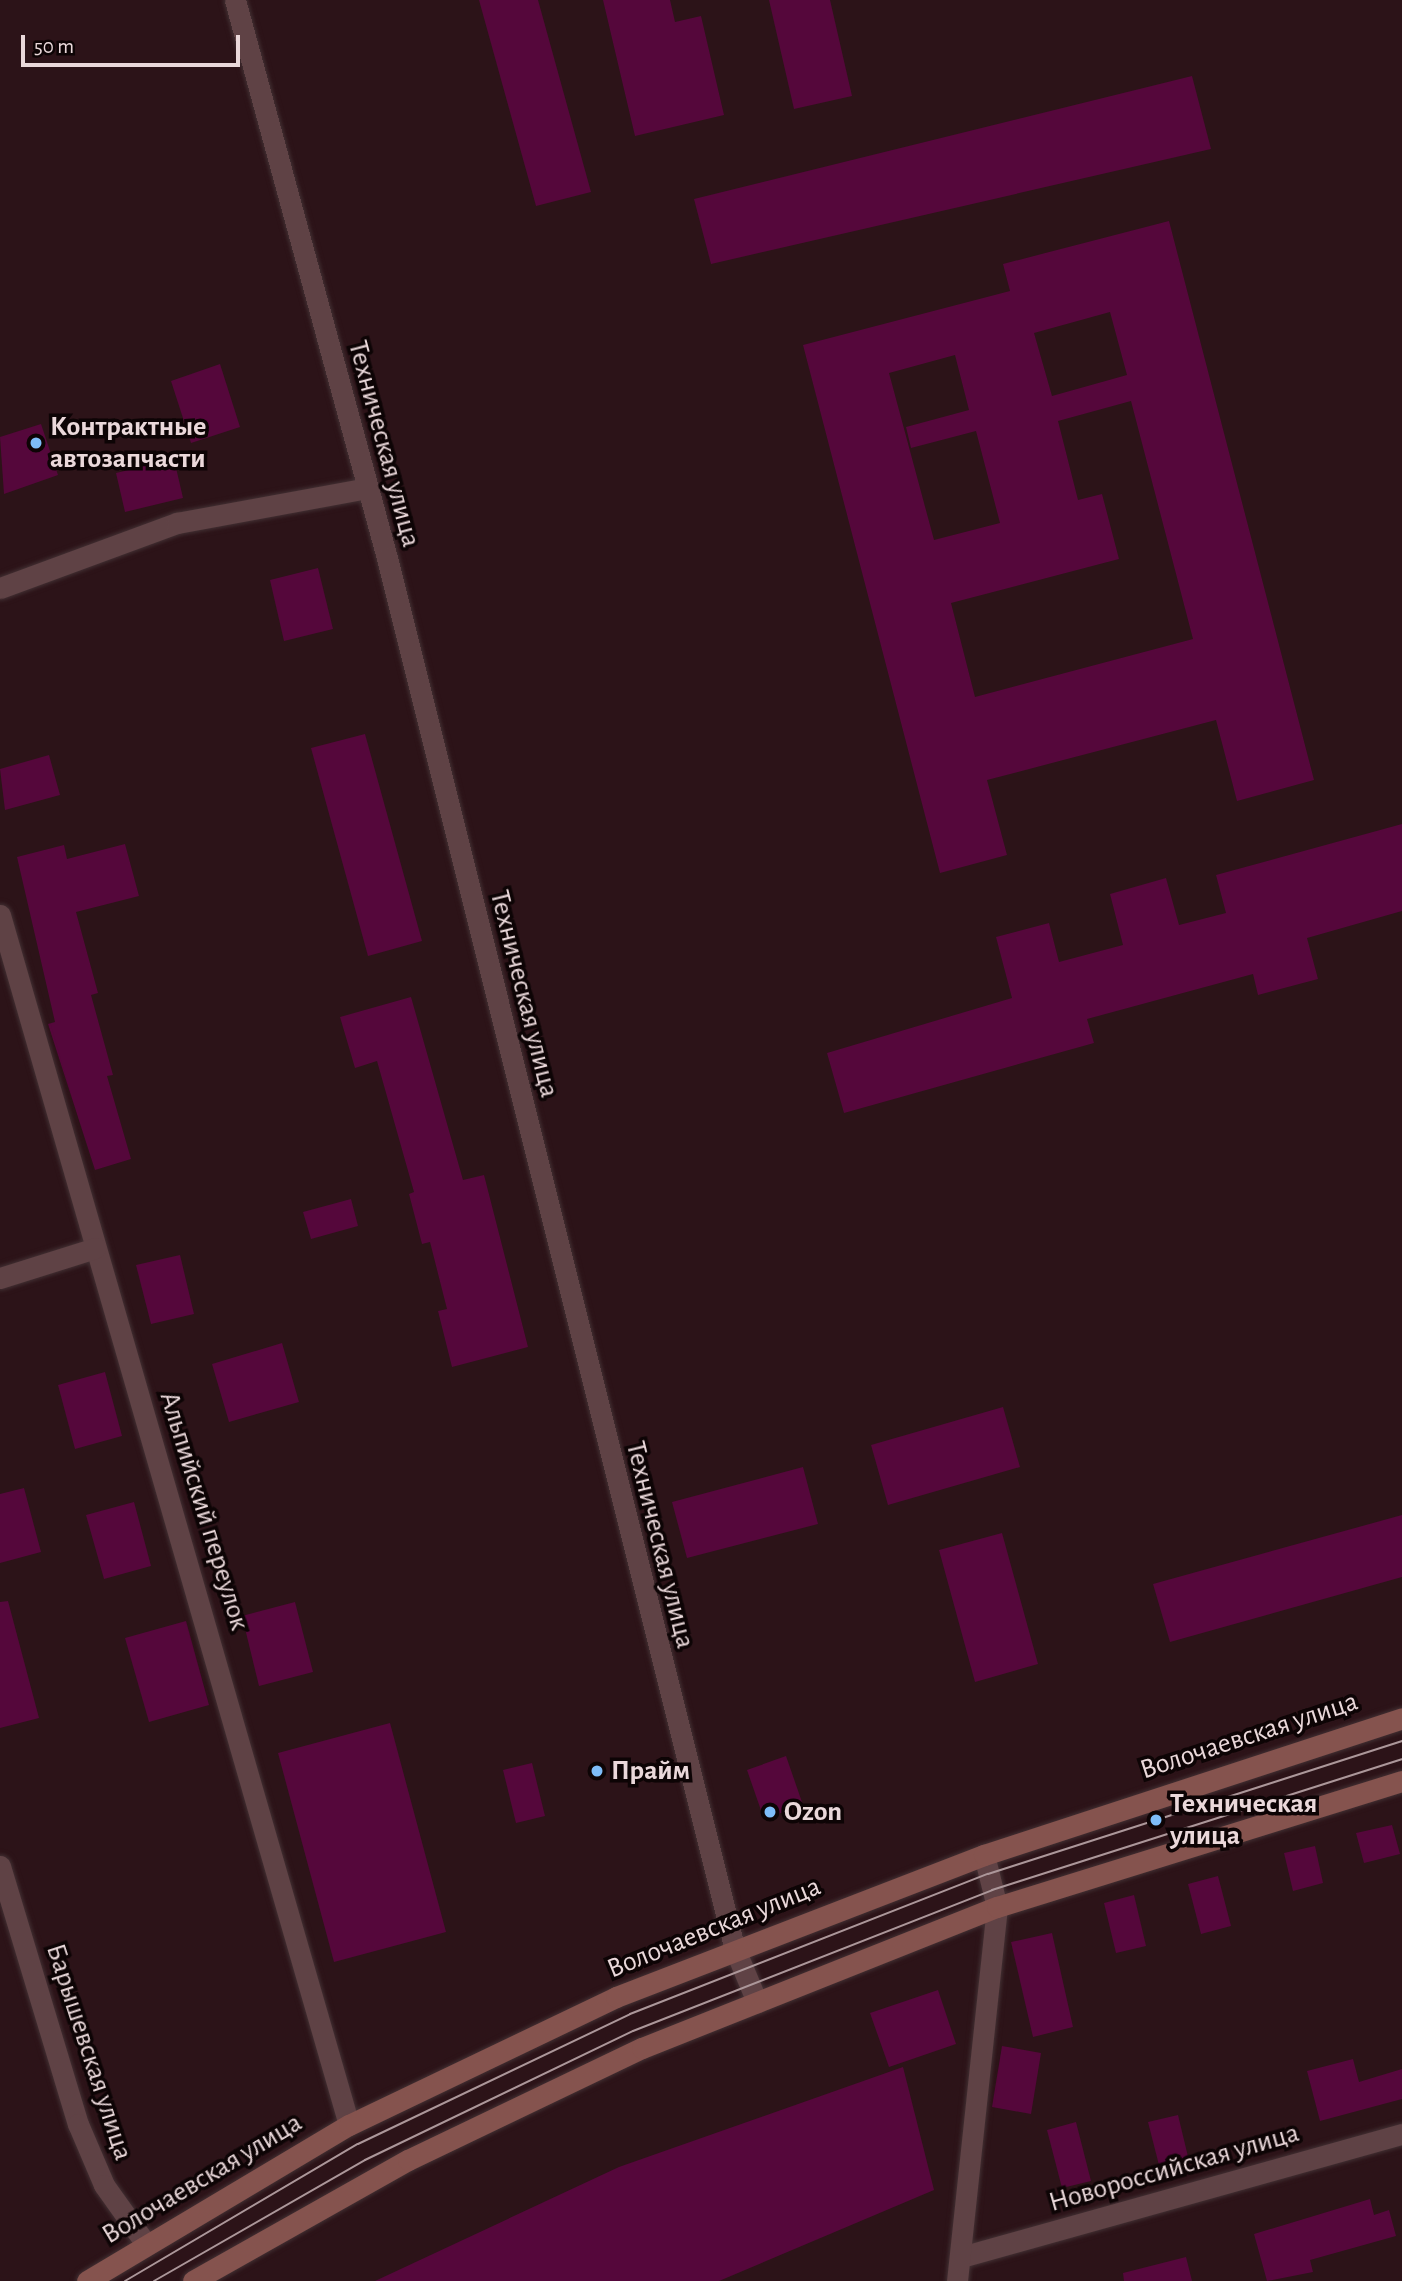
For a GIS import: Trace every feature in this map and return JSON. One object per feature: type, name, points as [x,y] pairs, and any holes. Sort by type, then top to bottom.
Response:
[{"type":"main road","name":"Волочаевская улица","points":[[87,2281],[349,2124],[734,1947],[984,1855],[1402,1718]]},
{"type":"main road","points":[[193,2281],[408,2160],[642,2048],[997,1907],[1402,1781]]},
{"type":"street","name":"Техническая улица","points":[[235,0],[366,488],[734,1947],[757,2002]]},
{"type":"street","points":[[0,588],[177,523],[366,488]]},
{"type":"street","name":"Альпийский переулок","points":[[0,915],[349,2124]]},
{"type":"street","points":[[0,1278],[95,1248]]},
{"type":"street","points":[[957,2281],[997,1907],[984,1855]]},
{"type":"street","name":"Барышевская улица","points":[[0,1867],[78,2124],[104,2185],[146,2244]]},
{"type":"street","name":"Новороссийская улица","points":[[961,2257],[1402,2134]]},
{"type":"building","points":[[479,0],[538,0],[591,192],[536,206]]},
{"type":"building","points":[[603,0],[670,0],[675,22],[701,16],[724,115],[635,136]]},
{"type":"building","points":[[769,0],[830,0],[852,96],[794,109]]},
{"type":"building","points":[[1192,76],[1211,149],[711,264],[694,199]]},
{"type":"building","points":[[1169,221],[1314,780],[1237,801],[1216,720],[987,780],[1007,855],[940,873],[803,345],[1010,291],[1003,264]],"holes":[[[1110,312],[1127,375],[1052,396],[1034,333]],[[955,355],[969,410],[906,427],[911,448],[976,431],[1000,523],[934,540],[889,373]],[[1131,401],[1193,639],[975,697],[951,603],[1119,559],[1102,494],[1078,500],[1058,421]]]},
{"type":"building","points":[[220,364],[240,427],[191,443],[171,381]]},
{"type":"building","points":[[41,424],[58,475],[4,494],[0,437]]},
{"type":"building","points":[[174,459],[183,498],[125,512],[116,473]]},
{"type":"building","points":[[318,568],[333,629],[284,641],[270,580]]},
{"type":"building","points":[[365,734],[422,941],[368,956],[311,748]]},
{"type":"building","points":[[49,755],[60,795],[5,810],[0,769]]},
{"type":"building","points":[[1402,824],[1402,911],[1307,938],[1318,979],[1258,995],[1253,974],[1087,1019],[1094,1043],[844,1113],[827,1053],[1012,998],[996,937],[1049,923],[1059,962],[1123,945],[1110,894],[1166,878],[1179,925],[1226,913],[1216,875]]},
{"type":"building","points":[[125,844],[139,896],[76,912],[98,993],[91,995],[113,1075],[107,1076],[131,1159],[95,1170],[48,1024],[55,1022],[17,857],[64,845],[67,859]]},
{"type":"building","points":[[411,997],[463,1180],[484,1175],[528,1347],[452,1367],[438,1311],[447,1309],[430,1242],[422,1244],[409,1194],[414,1192],[377,1061],[355,1068],[340,1017]]},
{"type":"building","points":[[351,1199],[358,1226],[311,1239],[303,1212]]},
{"type":"building","points":[[180,1255],[194,1314],[151,1324],[136,1265]]},
{"type":"building","points":[[282,1343],[299,1402],[229,1422],[212,1364]]},
{"type":"building","points":[[105,1372],[122,1436],[75,1449],[58,1385]]},
{"type":"building","points":[[1003,1407],[1020,1467],[888,1505],[871,1445]]},
{"type":"building","points":[[803,1467],[818,1524],[687,1558],[672,1502]]},
{"type":"building","points":[[24,1488],[41,1552],[0,1563],[0,1494]]},
{"type":"building","points":[[134,1502],[151,1566],[104,1579],[86,1515]]},
{"type":"building","points":[[1402,1515],[1402,1577],[1170,1642],[1153,1584]]},
{"type":"building","points":[[1002,1533],[1038,1664],[975,1682],[939,1550]]},
{"type":"building","points":[[8,1601],[39,1718],[0,1728],[0,1602]]},
{"type":"building","points":[[295,1602],[313,1672],[259,1686],[242,1616]]},
{"type":"building","points":[[186,1621],[209,1705],[149,1722],[125,1638]]},
{"type":"building","points":[[390,1723],[446,1932],[334,1962],[278,1753]]},
{"type":"building","points":[[786,1756],[803,1805],[764,1819],[747,1770]]},
{"type":"building","points":[[532,1763],[545,1816],[516,1823],[503,1770]]},
{"type":"building","points":[[1392,1825],[1400,1854],[1364,1863],[1356,1833]]},
{"type":"building","points":[[1315,1846],[1323,1883],[1293,1891],[1284,1853]]},
{"type":"building","points":[[1218,1876],[1231,1926],[1201,1934],[1188,1884]]},
{"type":"building","points":[[1134,1895],[1146,1946],[1116,1953],[1104,1903]]},
{"type":"building","points":[[1052,1933],[1073,2027],[1033,2037],[1011,1942]]},
{"type":"building","points":[[938,1990],[956,2044],[889,2067],[870,2013]]},
{"type":"building","points":[[1002,2046],[1041,2053],[1031,2114],[992,2107]]},
{"type":"building","points":[[1353,2059],[1359,2082],[1402,2069],[1402,2099],[1320,2121],[1307,2071]]},
{"type":"building","points":[[903,2067],[934,2190],[719,2281],[375,2281],[619,2167]]},
{"type":"building","points":[[1178,2115],[1190,2165],[1161,2173],[1148,2122]]},
{"type":"building","points":[[1076,2122],[1091,2181],[1062,2188],[1047,2130]]},
{"type":"building","points":[[1370,2199],[1374,2215],[1389,2210],[1396,2236],[1310,2260],[1313,2272],[1267,2281],[1254,2234]]},
{"type":"building","points":[[1186,2257],[1192,2281],[1124,2281],[1123,2273]]},
{"type":"tram line","points":[[125,2281],[358,2144],[630,2014],[988,1874],[1402,1741]]},
{"type":"tram line","points":[[154,2281],[365,2160],[633,2031],[992,1890],[1402,1759]]},
{"type":"place","name":"Контрактные автозапчасти","points":[[36,443]]},
{"type":"place","name":"Прайм","points":[[597,1771]]},
{"type":"place","name":"Ozon","points":[[770,1812]]},
{"type":"place","name":"Техническая улица","points":[[1156,1820]]}]
